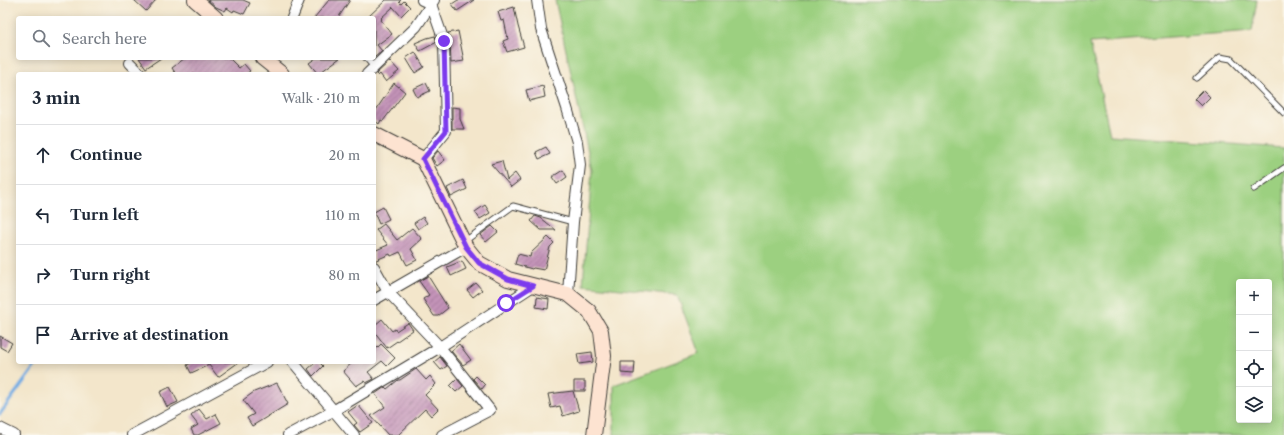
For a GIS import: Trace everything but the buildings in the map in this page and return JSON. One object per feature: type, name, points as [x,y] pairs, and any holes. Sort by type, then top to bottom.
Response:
[{"type":"street","points":[[195,0],[214,16]]},
{"type":"street","points":[[537,0],[541,29],[577,142],[580,165],[573,222],[568,294]]},
{"type":"street","points":[[292,16],[296,1]]},
{"type":"street","points":[[371,71],[416,26],[429,1]]},
{"type":"street","points":[[423,159],[446,131],[444,41],[429,1]]},
{"type":"street","points":[[265,60],[277,67]]},
{"type":"street","points":[[130,63],[140,72]]},
{"type":"street","points":[[376,135],[423,159],[465,244],[479,263],[508,279],[568,294],[589,311],[601,331],[604,356],[594,435]]},
{"type":"street","points":[[376,299],[465,244]]},
{"type":"street","points":[[376,271],[388,292],[440,347],[490,410],[442,435]]},
{"type":"street","points":[[288,435],[333,411],[440,347],[533,286]]},
{"type":"street","points":[[132,435],[263,364]]},
{"type":"street","points":[[295,364],[354,435]]},
{"type":"street","points":[[0,428],[14,435]]},
{"type":"lane","points":[[1197,78],[1220,57],[1231,59],[1284,113]]},
{"type":"lane","points":[[367,60],[371,71]]},
{"type":"lane","points":[[1254,189],[1284,168]]},
{"type":"lane","points":[[465,244],[513,206],[573,222]]},
{"type":"green space","points":[[555,0],[1257,0],[1252,31],[1090,43],[1110,135],[1284,148],[1284,435],[614,435],[614,385],[699,353],[677,295],[583,285],[592,170]]},
{"type":"waterway","points":[[0,414],[37,364]]},
{"type":"route","points":[[444,41],[446,131],[423,159],[466,247],[479,263],[508,279],[533,286],[506,303]]}]
